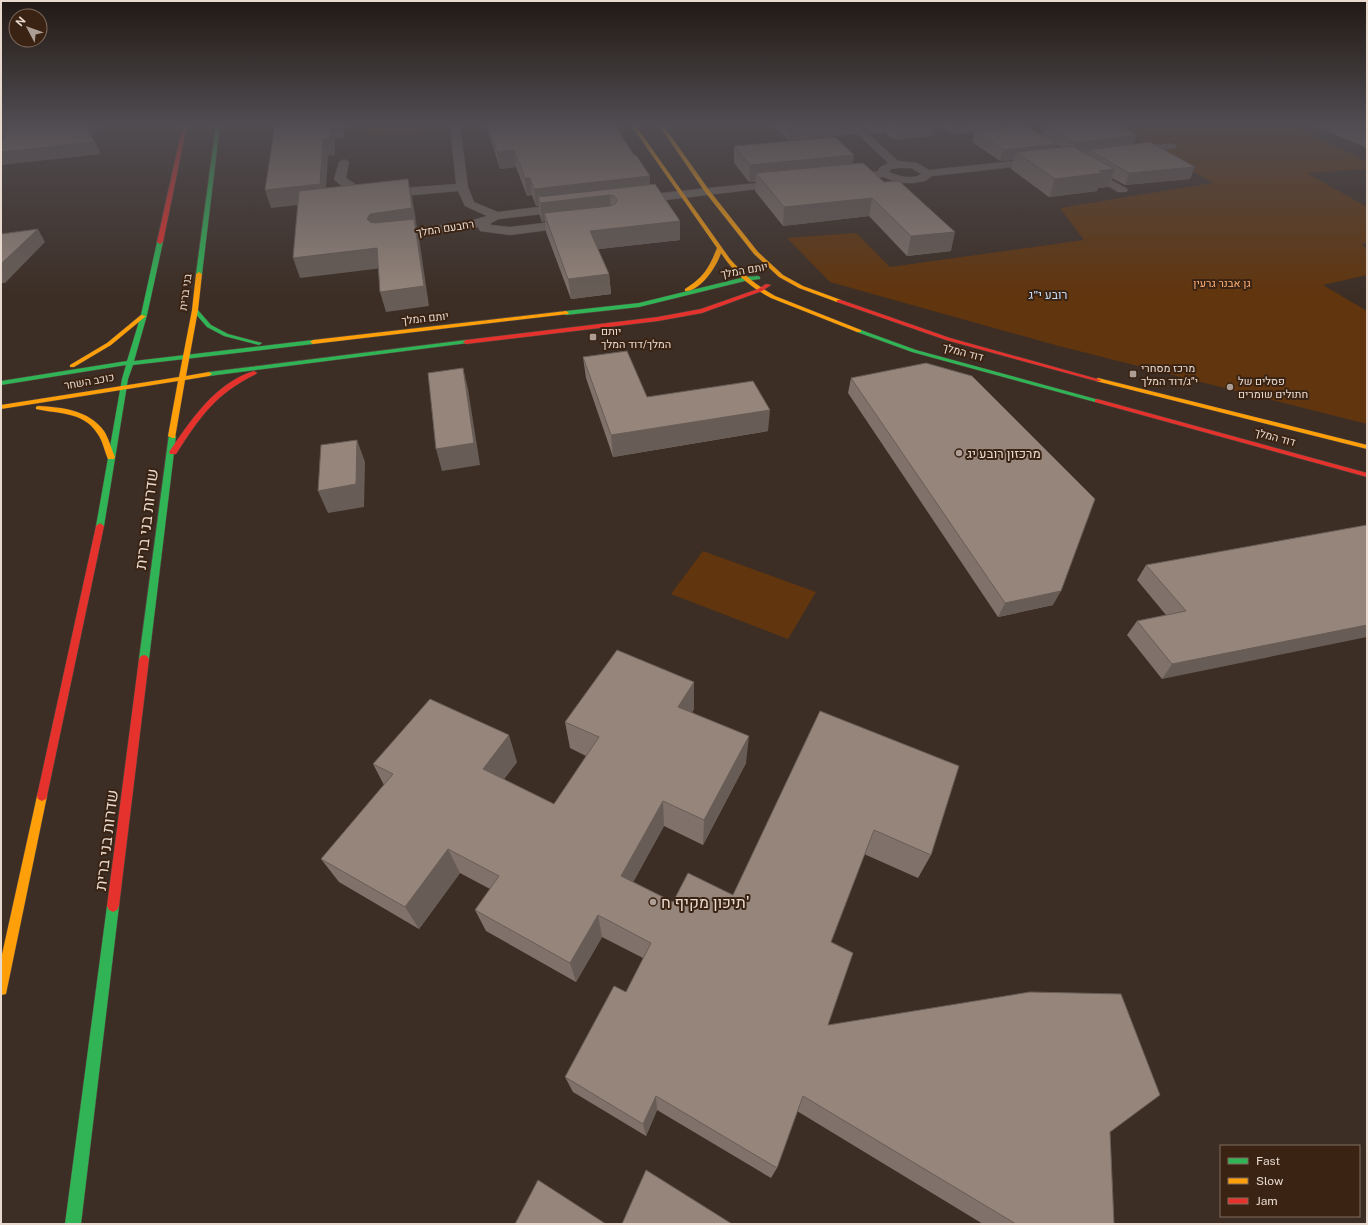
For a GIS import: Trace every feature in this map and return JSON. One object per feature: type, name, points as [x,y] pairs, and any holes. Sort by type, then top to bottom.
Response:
[{"type":"street","points":[[1,989],[97,541],[129,363],[144,315],[173,182]]},
{"type":"street","name":"בני ברית","points":[[168,460],[195,310],[211,182]]},
{"type":"street","points":[[345,182],[353,188],[377,193],[462,187]]},
{"type":"street","name":"רחבעם המלך","points":[[461,182],[469,204],[497,216]]},
{"type":"street","name":"דוד המלך","points":[[673,182],[719,249],[745,280],[760,290],[803,310],[914,351],[1367,475]]},
{"type":"street","name":"דוד המלך","points":[[701,182],[756,253],[781,276],[801,287],[853,307],[956,341],[1069,373],[1367,447]]},
{"type":"street","points":[[620,201],[797,182]]},
{"type":"street","points":[[1108,182],[1122,190]]},
{"type":"street","name":"רחבעם המלך","points":[[380,237],[467,226],[497,216],[581,206]]},
{"type":"street","name":"רחבעם המלך","points":[[485,221],[484,228],[510,231],[587,222]]},
{"type":"street","points":[[675,297],[700,283],[717,261],[719,249]]},
{"type":"street","name":"יותם המלך","points":[[129,363],[639,305],[745,280],[781,276]]},
{"type":"street","name":"יותם המלך","points":[[182,378],[277,364],[605,326],[702,311],[760,290],[781,276]]},
{"type":"street","points":[[773,307],[803,310]]},
{"type":"street","points":[[702,311],[741,308]]},
{"type":"street","points":[[195,310],[209,326],[226,335],[276,346]]},
{"type":"street","points":[[54,375],[100,351],[124,334],[144,315]]},
{"type":"street","name":"כוכב השחר","points":[[1,383],[129,363]]},
{"type":"street","points":[[168,460],[197,415],[212,397],[225,388],[250,375],[277,364]]},
{"type":"street","name":"כוכב השחר","points":[[4,407],[182,378]]},
{"type":"street","points":[[4,407],[60,409],[92,422],[99,429],[111,457]]},
{"type":"street","name":"שדרות בני ברית","points":[[73,1224],[168,460]]},
{"type":"green space","name":"גן אבנר גרעין","points":[[1212,182],[1323,182],[1367,207],[1367,243],[1361,244],[1367,249],[1367,275],[1323,285],[1367,311],[1367,424],[1055,345],[830,282],[787,238],[856,233],[890,267],[1084,240],[1060,208],[1213,183]]},
{"type":"green space","points":[[703,551],[816,592],[788,639],[671,594]]},
{"type":"building","points":[[266,182],[320,182],[320,184],[265,190]]},
{"type":"building","points":[[379,182],[408,182],[412,208],[370,214],[367,219],[370,222],[375,223],[414,219],[424,286],[380,292],[377,248],[293,258],[299,191]]},
{"type":"building","points":[[532,182],[595,182],[534,189]]},
{"type":"building","points":[[764,182],[900,182],[955,232],[911,236],[872,198],[784,207]]},
{"type":"building","points":[[655,184],[680,221],[590,231],[609,274],[568,279],[544,213],[610,206],[615,204],[617,200],[614,196],[610,195],[540,203],[538,197]]},
{"type":"building","points":[[38,229],[1,264],[1,234]]},
{"type":"building","points":[[627,351],[647,397],[753,381],[770,410],[611,435],[583,357]]},
{"type":"building","name":"מרכזון רובע יג","points":[[926,363],[972,376],[1095,499],[1061,591],[1005,603],[851,378]]},
{"type":"building","points":[[463,368],[474,443],[436,449],[428,373]]},
{"type":"building","points":[[357,440],[356,484],[318,491],[321,445]]},
{"type":"building","points":[[1367,525],[1367,625],[1172,664],[1137,621],[1186,611],[1146,565]]},
{"type":"building","points":[[617,650],[694,682],[678,707],[749,736],[704,820],[663,801],[621,876],[673,902],[688,873],[733,895],[820,711],[959,766],[931,855],[874,830],[831,942],[853,953],[828,1025],[1030,992],[1121,994],[1160,1095],[1110,1132],[1114,1224],[1016,1224],[803,1096],[777,1168],[656,1096],[643,1124],[565,1077],[614,986],[626,992],[651,943],[598,915],[570,963],[475,910],[499,876],[448,849],[405,907],[321,859],[393,774],[373,764],[430,699],[509,735],[483,769],[554,804],[599,737],[565,722]]},
{"type":"building","points":[[646,1170],[732,1224],[622,1224]]},
{"type":"building","points":[[538,1180],[606,1224],[515,1224]]},
{"type":"traffic: fast","points":[[199,274],[211,182]]},
{"type":"traffic: fast","points":[[100,526],[125,379],[144,315],[160,242]]},
{"type":"traffic: fast","points":[[566,313],[639,305],[745,279],[758,278]]},
{"type":"traffic: fast","points":[[195,310],[209,326],[226,335],[259,343]]},
{"type":"traffic: fast","points":[[859,331],[914,351],[1097,401]]},
{"type":"traffic: fast","points":[[1,383],[129,363],[313,342]]},
{"type":"traffic: fast","points":[[209,374],[466,342]]},
{"type":"traffic: fast","points":[[144,659],[172,436]]},
{"type":"traffic: fast","points":[[73,1224],[113,906]]},
{"type":"traffic: slow","points":[[673,182],[728,260],[745,279],[773,297],[859,331]]},
{"type":"traffic: slow","points":[[701,182],[756,253],[781,276],[801,287],[839,301]]},
{"type":"traffic: slow","points":[[687,290],[704,278],[712,268],[719,249]]},
{"type":"traffic: slow","points":[[172,436],[178,393],[187,357],[195,310],[199,274]]},
{"type":"traffic: slow","points":[[313,342],[566,313]]},
{"type":"traffic: slow","points":[[72,366],[109,344],[143,316]]},
{"type":"traffic: slow","points":[[1,407],[209,374]]},
{"type":"traffic: slow","points":[[1098,380],[1367,447]]},
{"type":"traffic: slow","points":[[38,408],[64,411],[88,420],[100,431],[111,457]]},
{"type":"traffic: slow","points":[[1,989],[42,796]]},
{"type":"traffic: jam","points":[[160,242],[173,182]]},
{"type":"traffic: jam","points":[[466,342],[658,319],[702,311],[760,290],[768,285]]},
{"type":"traffic: jam","points":[[839,301],[948,339],[1098,380]]},
{"type":"traffic: jam","points":[[173,452],[198,415],[216,396],[239,380],[254,373]]},
{"type":"traffic: jam","points":[[1097,401],[1367,475]]},
{"type":"traffic: jam","points":[[42,796],[100,526]]},
{"type":"traffic: jam","points":[[113,906],[144,659]]},
{"type":"place","name":"יותם המלך/דוד המלך","points":[[593,337]]},
{"type":"place","name":"מרכז מסחרי י״ג/דוד המלך","points":[[1133,374]]},
{"type":"place","name":"פסלים של חתולים שומרים","points":[[1230,387]]},
{"type":"place","name":"מרכזון רובע יג","points":[[959,453]]},
{"type":"place","name":"תיכון מקיף ח'","points":[[653,902]]},
{"type":"district","name":"רובע י\"ג","points":[[1048,295]]}]
